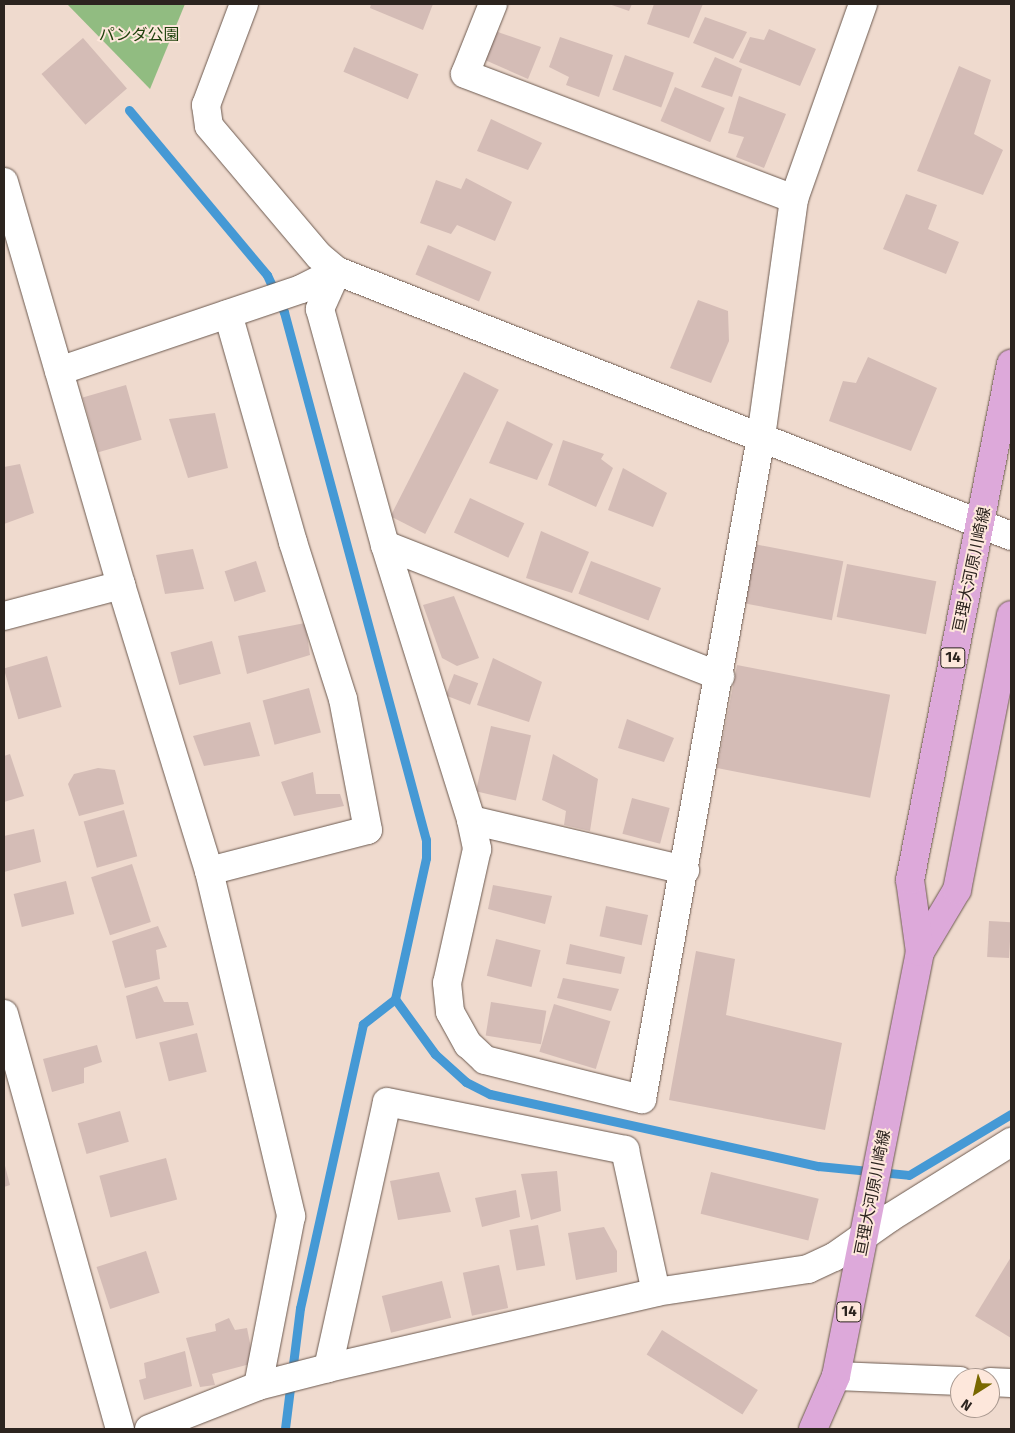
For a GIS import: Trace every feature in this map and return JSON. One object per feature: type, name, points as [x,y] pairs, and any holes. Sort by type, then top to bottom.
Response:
[{"type":"main road","name":"亘理大河原川崎線","points":[[813,1429],[836,1376],[866,1234],[920,952],[910,880],[981,526],[1011,364]]},
{"type":"main road","name":"亘理大河原川崎線","points":[[920,952],[957,890],[1011,615]]},
{"type":"street","points":[[244,4],[206,105],[209,126],[319,256],[337,272],[761,437],[981,526],[1011,536]]},
{"type":"street","points":[[493,4],[465,74],[794,199]]},
{"type":"street","points":[[337,272],[320,309],[385,545],[471,820],[476,849],[447,983],[450,1012],[468,1044],[485,1060],[642,1099],[720,676],[761,437],[794,199],[861,4]]},
{"type":"street","points":[[4,182],[121,585],[209,871],[290,1216],[265,1384]]},
{"type":"street","points":[[59,371],[228,314],[301,288],[337,272]]},
{"type":"street","points":[[209,871],[368,830],[343,699],[293,542],[228,314]]},
{"type":"street","points":[[385,545],[720,676]]},
{"type":"street","points":[[4,616],[121,585]]},
{"type":"street","points":[[471,820],[685,870]]},
{"type":"street","points":[[4,1014],[120,1429]]},
{"type":"street","points":[[320,1370],[387,1102],[624,1150],[656,1292]]},
{"type":"street","points":[[148,1429],[265,1384],[320,1370],[656,1292],[808,1269],[834,1257],[866,1234],[1011,1142]]},
{"type":"street","points":[[836,1376],[950,1381]]},
{"type":"green space","name":"パンダ公園","points":[[67,4],[185,4],[150,89]]},
{"type":"building","points":[[371,4],[433,4],[423,30],[370,8]]},
{"type":"building","points":[[609,4],[632,4],[629,11]]},
{"type":"building","points":[[654,4],[703,4],[689,38],[647,24]]},
{"type":"building","points":[[705,17],[747,32],[733,59],[693,43]]},
{"type":"building","points":[[769,29],[816,49],[800,86],[739,62],[750,37],[764,40]]},
{"type":"building","points":[[495,31],[541,47],[528,79],[485,60]]},
{"type":"building","points":[[560,37],[613,55],[599,97],[566,85],[569,77],[549,67]]},
{"type":"building","points":[[83,38],[127,89],[85,125],[41,74]]},
{"type":"building","points":[[354,47],[418,74],[408,99],[343,72]]},
{"type":"building","points":[[625,55],[674,73],[661,108],[612,90]]},
{"type":"building","points":[[715,57],[742,69],[732,97],[701,87]]},
{"type":"building","points":[[959,66],[991,80],[974,134],[1003,150],[983,195],[917,171]]},
{"type":"building","points":[[675,87],[725,108],[710,142],[661,121]]},
{"type":"building","points":[[739,96],[786,114],[764,168],[736,157],[744,137],[728,133]]},
{"type":"building","points":[[491,119],[542,143],[528,170],[477,151]]},
{"type":"building","points":[[466,178],[512,202],[495,241],[457,225],[451,234],[420,223],[436,180],[461,189]]},
{"type":"building","points":[[906,194],[937,205],[928,229],[959,242],[946,274],[883,249]]},
{"type":"building","points":[[428,245],[492,272],[479,301],[415,274]]},
{"type":"building","points":[[698,300],[728,311],[729,341],[711,383],[670,368]]},
{"type":"building","points":[[868,357],[937,388],[911,451],[829,421],[843,381],[856,383]]},
{"type":"building","points":[[464,372],[499,390],[425,534],[390,516]]},
{"type":"building","points":[[126,385],[142,440],[98,452],[83,397]]},
{"type":"building","points":[[215,413],[228,468],[188,478],[169,419]]},
{"type":"building","points":[[507,421],[553,444],[537,480],[489,463]]},
{"type":"building","points":[[563,440],[604,454],[601,459],[613,468],[596,507],[548,485]]},
{"type":"building","points":[[20,464],[34,513],[4,524],[4,467]]},
{"type":"building","points":[[623,468],[667,493],[653,527],[608,510]]},
{"type":"building","points":[[470,498],[524,523],[508,558],[454,532]]},
{"type":"building","points":[[541,531],[589,552],[572,593],[526,578]]},
{"type":"building","points":[[754,544],[843,561],[832,620],[743,603]]},
{"type":"building","points":[[193,549],[204,589],[165,594],[156,555]]},
{"type":"building","points":[[256,561],[266,591],[235,602],[225,571]]},
{"type":"building","points":[[591,561],[661,588],[648,621],[578,594]]},
{"type":"building","points":[[847,564],[936,581],[926,634],[837,617]]},
{"type":"building","points":[[454,596],[479,658],[457,666],[442,658],[423,605]]},
{"type":"building","points":[[305,623],[310,655],[247,674],[238,636]]},
{"type":"building","points":[[212,641],[221,674],[179,685],[170,652]]},
{"type":"building","points":[[47,656],[62,707],[18,719],[4,668]]},
{"type":"building","points":[[493,658],[542,682],[529,722],[477,705]]},
{"type":"building","points":[[737,665],[890,695],[870,798],[717,768]]},
{"type":"building","points":[[454,674],[478,683],[470,705],[446,695]]},
{"type":"building","points":[[309,688],[321,732],[275,745],[263,700]]},
{"type":"building","points":[[627,719],[674,738],[664,762],[618,748]]},
{"type":"building","points":[[250,722],[260,756],[204,766],[193,736]]},
{"type":"building","points":[[491,726],[531,735],[516,801],[476,791]]},
{"type":"building","points":[[10,754],[24,796],[4,802],[4,756]]},
{"type":"building","points":[[553,754],[598,779],[590,831],[564,825],[566,811],[542,800]]},
{"type":"building","points":[[98,768],[115,770],[124,804],[79,816],[68,784],[74,774]]},
{"type":"building","points":[[313,772],[316,794],[340,794],[344,806],[294,816],[281,782]]},
{"type":"building","points":[[632,798],[670,808],[660,844],[622,834]]},
{"type":"building","points":[[124,810],[137,856],[97,868],[84,822]]},
{"type":"building","points":[[34,829],[41,862],[4,872],[4,836]]},
{"type":"building","points":[[132,864],[151,922],[110,935],[91,877]]},
{"type":"building","points":[[66,881],[74,914],[22,927],[14,894]]},
{"type":"building","points":[[493,885],[552,896],[545,924],[488,909]]},
{"type":"building","points":[[606,906],[648,915],[642,945],[600,936]]},
{"type":"building","points":[[989,921],[1011,922],[1009,958],[987,957]]},
{"type":"building","points":[[158,926],[167,947],[156,950],[160,979],[125,988],[112,941]]},
{"type":"building","points":[[496,939],[541,950],[531,987],[487,976]]},
{"type":"building","points":[[570,944],[625,957],[621,974],[566,964]]},
{"type":"building","points":[[696,951],[735,959],[726,1015],[842,1043],[825,1130],[669,1100]]},
{"type":"building","points":[[563,978],[619,989],[611,1011],[557,998]]},
{"type":"building","points":[[157,986],[164,1002],[188,1002],[194,1025],[136,1039],[126,996]]},
{"type":"building","points":[[491,1002],[546,1011],[541,1044],[486,1036]]},
{"type":"building","points":[[554,1004],[610,1021],[596,1069],[539,1052]]},
{"type":"building","points":[[197,1033],[207,1072],[169,1081],[159,1042]]},
{"type":"building","points":[[97,1045],[102,1062],[84,1068],[84,1083],[52,1092],[43,1059]]},
{"type":"building","points":[[120,1111],[129,1142],[87,1154],[78,1123]]},
{"type":"building","points":[[166,1158],[177,1200],[110,1217],[99,1176]]},
{"type":"building","points":[[4,1162],[10,1185],[4,1187]]},
{"type":"building","points":[[557,1171],[561,1211],[531,1220],[521,1174]]},
{"type":"building","points":[[439,1172],[451,1212],[398,1220],[390,1181]]},
{"type":"building","points":[[711,1172],[819,1199],[808,1241],[701,1214]]},
{"type":"building","points":[[516,1190],[520,1217],[482,1227],[475,1198]]},
{"type":"building","points":[[538,1225],[545,1265],[517,1270],[509,1230]]},
{"type":"building","points":[[604,1227],[617,1251],[617,1272],[576,1280],[568,1233]]},
{"type":"building","points":[[146,1251],[160,1293],[110,1309],[97,1267]]},
{"type":"building","points":[[1011,1257],[1011,1338],[975,1316]]},
{"type":"building","points":[[499,1265],[508,1308],[472,1316],[463,1273]]},
{"type":"building","points":[[442,1281],[451,1318],[391,1333],[382,1296]]},
{"type":"building","points":[[229,1318],[235,1330],[247,1328],[254,1363],[212,1374],[215,1385],[200,1387],[186,1338],[216,1331],[215,1324]]},
{"type":"building","points":[[662,1330],[758,1390],[742,1414],[647,1355]]},
{"type":"building","points":[[185,1351],[192,1386],[144,1400],[139,1380],[146,1378],[144,1363]]},
{"type":"waterway","points":[[129,110],[267,275],[284,312],[426,840],[426,858],[395,999],[363,1024],[300,1308],[285,1429]]},
{"type":"waterway","points":[[395,999],[435,1054],[466,1082],[490,1094],[818,1166],[909,1175],[1011,1114]]}]
